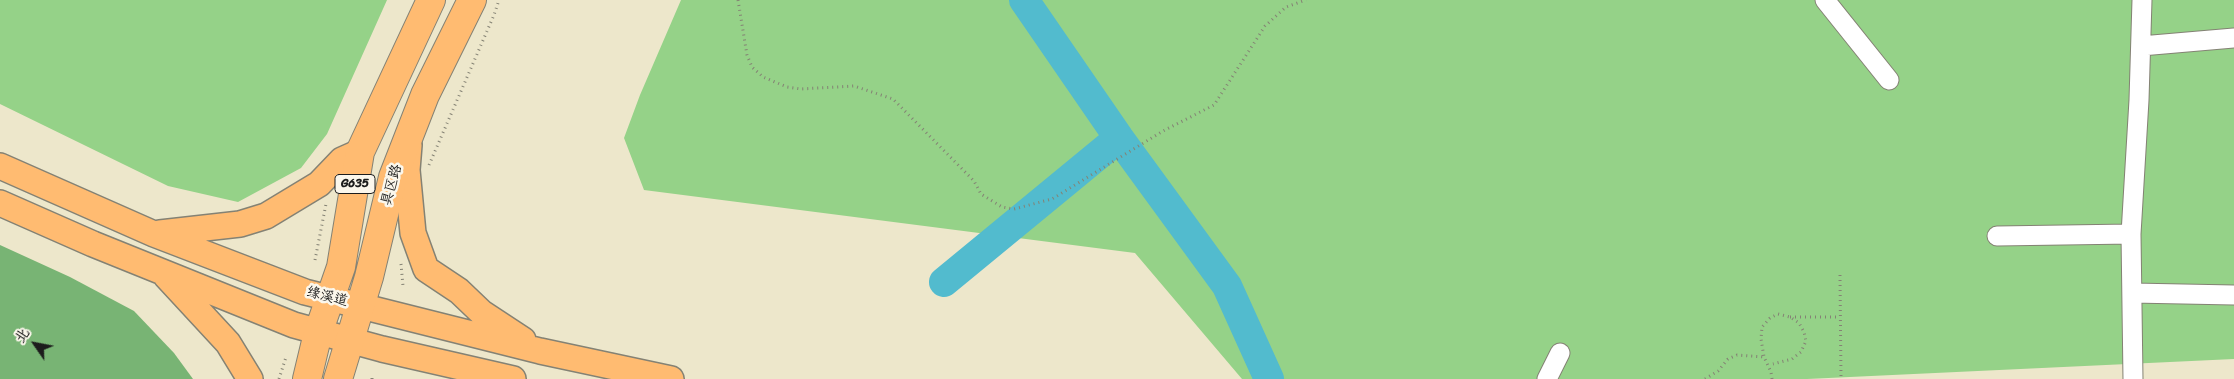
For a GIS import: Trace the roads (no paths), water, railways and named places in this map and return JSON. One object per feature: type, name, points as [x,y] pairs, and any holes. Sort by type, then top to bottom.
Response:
[{"type":"highway","name":"G635","points":[[307,379],[318,332],[341,267],[360,152],[431,0]]},
{"type":"highway","name":"具区路","points":[[338,379],[369,277],[393,178],[425,95],[472,0]]},
{"type":"main road","points":[[411,131],[407,170],[413,233],[426,269],[459,291],[482,313],[540,351]]},
{"type":"main road","points":[[154,234],[202,230],[240,224],[266,216],[319,184],[342,160],[360,152]]},
{"type":"main road","name":"缘溪道","points":[[0,166],[154,234],[329,300],[359,305],[540,351],[671,379]]},
{"type":"main road","points":[[0,204],[163,273],[318,332],[513,379]]},
{"type":"main road","points":[[163,273],[228,343],[250,379]]},
{"type":"street","points":[[2133,379],[2131,234],[2142,0]]},
{"type":"street","points":[[1828,5],[1889,80]]},
{"type":"street","points":[[2141,46],[2234,38]]},
{"type":"street","points":[[1997,236],[2131,234]]},
{"type":"street","points":[[2132,293],[2234,295]]},
{"type":"street","points":[[1547,379],[1560,353]]},
{"type":"waterway","points":[[1024,0],[1119,138],[1227,286],[1269,379]]},
{"type":"waterway","points":[[944,282],[1119,138]]}]
